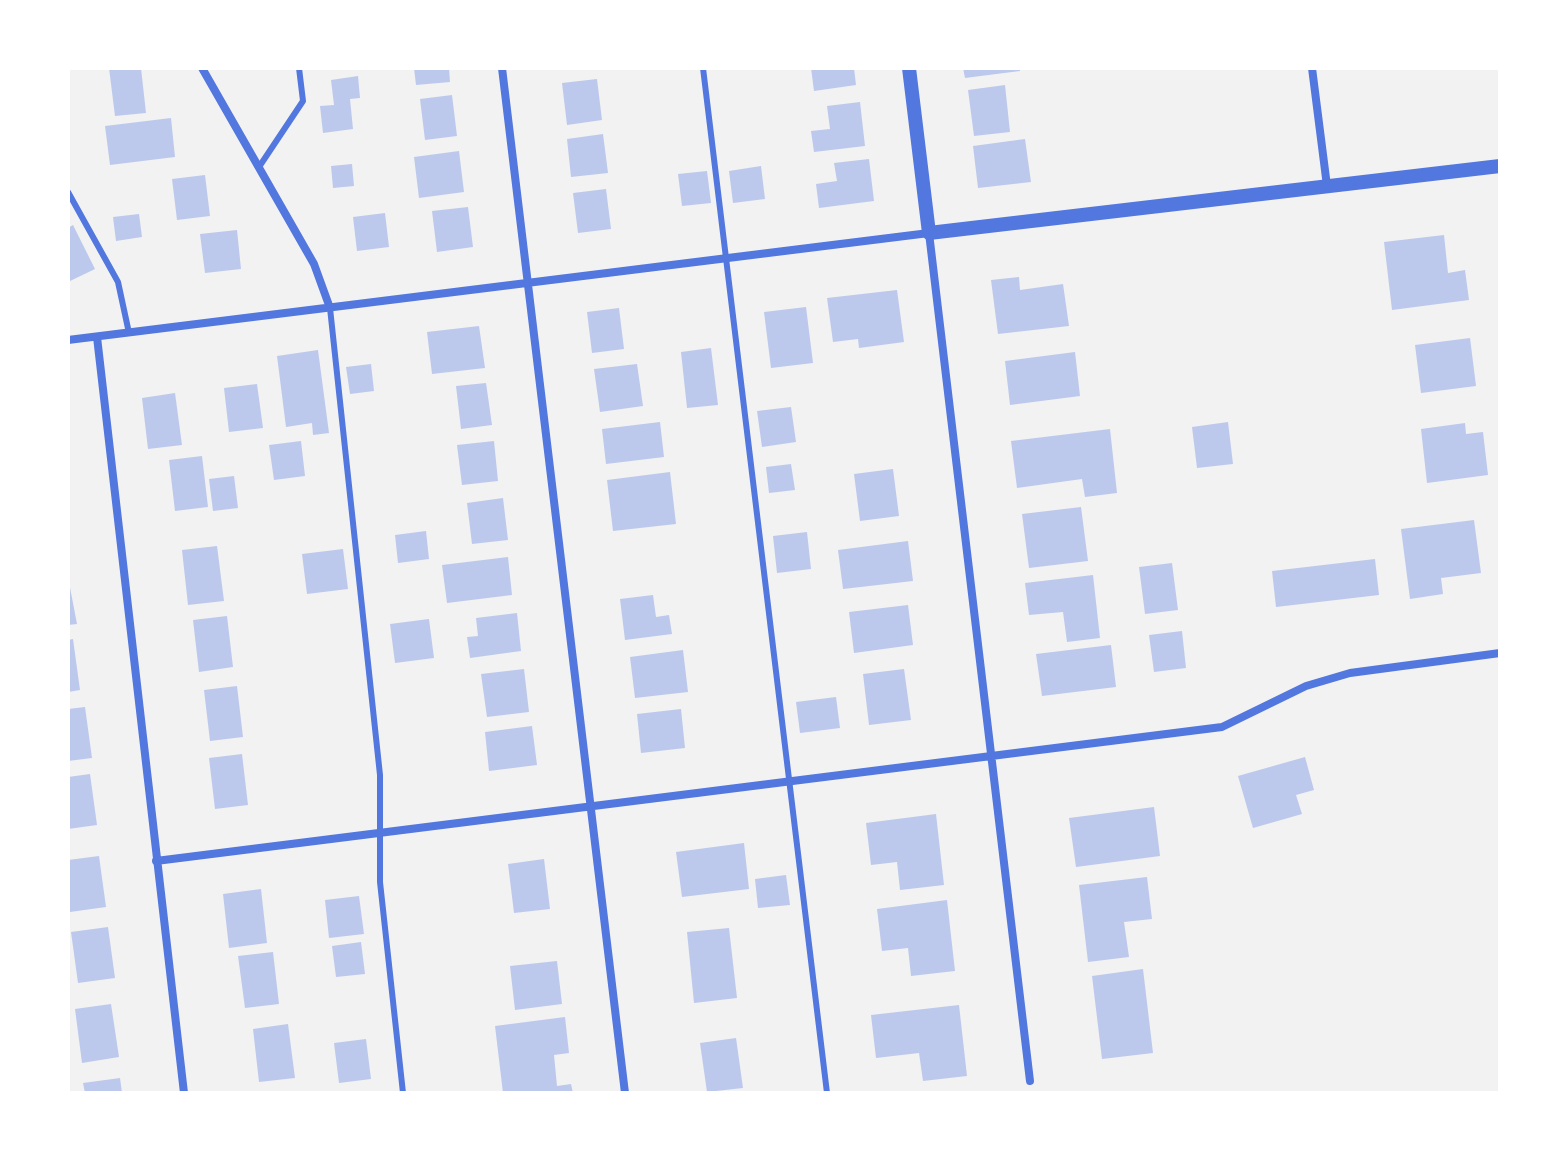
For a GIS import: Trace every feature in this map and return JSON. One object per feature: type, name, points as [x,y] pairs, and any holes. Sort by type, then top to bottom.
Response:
[{"type":"street","points":[[202,68],[314,264],[330,308]]},
{"type":"street","points":[[502,68],[625,1093]]},
{"type":"street","points":[[909,68],[1030,1081]]},
{"type":"street","points":[[1312,68],[1327,186]]},
{"type":"street","points":[[68,340],[1500,166]]},
{"type":"street","points":[[97,337],[184,1093]]},
{"type":"street","points":[[156,861],[1222,727],[1306,686],[1350,673],[1500,653]]},
{"type":"lane","points":[[259,167],[303,101],[299,68]]},
{"type":"lane","points":[[703,68],[827,1093]]},
{"type":"lane","points":[[68,192],[118,282],[129,333]]},
{"type":"lane","points":[[330,308],[380,775],[380,882],[403,1093]]},
{"type":"building","points":[[109,68],[141,68],[146,113],[115,116]]},
{"type":"building","points":[[414,68],[449,68],[450,82],[416,85]]},
{"type":"building","points":[[811,68],[854,68],[856,85],[814,91]]},
{"type":"building","points":[[963,68],[1020,68],[1020,71],[965,78]]},
{"type":"building","points":[[358,76],[360,98],[350,99],[353,129],[323,133],[320,106],[334,105],[331,80]]},
{"type":"building","points":[[597,79],[602,120],[567,125],[562,83]]},
{"type":"building","points":[[1005,85],[1010,132],[974,136],[968,90]]},
{"type":"building","points":[[452,95],[457,136],[425,140],[420,99]]},
{"type":"building","points":[[860,102],[865,146],[814,152],[811,131],[830,129],[827,106]]},
{"type":"building","points":[[171,118],[175,157],[110,165],[105,126]]},
{"type":"building","points":[[603,134],[608,173],[571,177],[567,139]]},
{"type":"building","points":[[1025,139],[1031,182],[978,188],[973,146]]},
{"type":"building","points":[[459,151],[464,192],[419,198],[414,157]]},
{"type":"building","points":[[869,159],[874,201],[819,208],[816,184],[837,181],[834,163]]},
{"type":"building","points":[[352,164],[354,186],[333,188],[331,166]]},
{"type":"building","points":[[761,166],[765,199],[733,203],[729,171]]},
{"type":"building","points":[[707,171],[711,203],[682,206],[678,174]]},
{"type":"building","points":[[205,175],[210,216],[177,220],[172,179]]},
{"type":"building","points":[[606,189],[611,229],[578,233],[573,193]]},
{"type":"building","points":[[468,207],[473,247],[437,252],[432,211]]},
{"type":"building","points":[[385,213],[389,247],[357,251],[353,217]]},
{"type":"building","points":[[139,214],[142,237],[116,241],[113,217]]},
{"type":"building","points":[[73,225],[95,269],[68,282],[68,228]]},
{"type":"building","points":[[237,230],[241,269],[205,273],[200,234]]},
{"type":"building","points":[[1444,235],[1448,273],[1465,270],[1469,300],[1392,310],[1384,242]]},
{"type":"building","points":[[1019,277],[1020,290],[1063,284],[1069,326],[998,334],[991,280]]},
{"type":"building","points":[[897,290],[904,342],[859,348],[858,339],[833,342],[827,298]]},
{"type":"building","points":[[806,307],[813,363],[771,368],[764,312]]},
{"type":"building","points":[[619,308],[624,349],[592,353],[587,312]]},
{"type":"building","points":[[479,326],[485,368],[432,374],[427,332]]},
{"type":"building","points":[[1470,338],[1476,386],[1421,393],[1415,345]]},
{"type":"building","points":[[711,348],[718,405],[687,408],[681,352]]},
{"type":"building","points":[[318,350],[329,433],[313,435],[312,423],[286,427],[277,356]]},
{"type":"building","points":[[1075,352],[1080,396],[1010,405],[1005,361]]},
{"type":"building","points":[[371,364],[374,391],[350,394],[346,367]]},
{"type":"building","points":[[637,364],[643,406],[600,412],[594,369]]},
{"type":"building","points":[[486,383],[492,425],[461,429],[456,386]]},
{"type":"building","points":[[257,384],[263,428],[229,432],[224,388]]},
{"type":"building","points":[[175,393],[182,445],[148,449],[142,398]]},
{"type":"building","points":[[791,407],[796,442],[762,447],[757,411]]},
{"type":"building","points":[[660,422],[664,457],[606,464],[602,429]]},
{"type":"building","points":[[1228,422],[1233,464],[1197,468],[1192,427]]},
{"type":"building","points":[[1465,423],[1466,434],[1483,432],[1488,475],[1427,483],[1421,429]]},
{"type":"building","points":[[1110,429],[1117,493],[1085,497],[1082,479],[1017,488],[1011,441]]},
{"type":"building","points":[[301,441],[305,476],[274,480],[269,445]]},
{"type":"building","points":[[494,441],[498,481],[462,485],[457,445]]},
{"type":"building","points":[[202,456],[208,507],[175,511],[169,460]]},
{"type":"building","points":[[791,464],[795,490],[769,493],[766,467]]},
{"type":"building","points":[[893,469],[899,516],[860,521],[854,474]]},
{"type":"building","points":[[670,472],[676,524],[613,531],[607,480]]},
{"type":"building","points":[[234,476],[238,508],[213,511],[209,479]]},
{"type":"building","points":[[503,498],[508,540],[472,544],[467,503]]},
{"type":"building","points":[[1081,507],[1088,561],[1029,568],[1022,514]]},
{"type":"building","points":[[1474,520],[1481,573],[1441,578],[1443,594],[1410,599],[1401,529]]},
{"type":"building","points":[[426,531],[429,559],[398,563],[395,535]]},
{"type":"building","points":[[807,532],[811,569],[777,573],[773,536]]},
{"type":"building","points":[[908,541],[913,581],[843,589],[838,550]]},
{"type":"building","points":[[217,546],[224,601],[188,605],[182,550]]},
{"type":"building","points":[[343,549],[348,589],[307,594],[302,554]]},
{"type":"building","points":[[508,557],[512,595],[447,603],[442,565]]},
{"type":"building","points":[[1375,559],[1379,595],[1276,607],[1272,571]]},
{"type":"building","points":[[1172,563],[1178,610],[1145,614],[1139,567]]},
{"type":"building","points":[[1093,575],[1100,638],[1067,642],[1063,612],[1029,615],[1025,583]]},
{"type":"building","points":[[68,577],[77,624],[68,625]]},
{"type":"building","points":[[653,595],[656,617],[669,615],[672,634],[625,640],[620,599]]},
{"type":"building","points":[[908,605],[913,645],[854,653],[849,612]]},
{"type":"building","points":[[517,613],[521,651],[470,658],[467,637],[478,636],[476,618]]},
{"type":"building","points":[[227,616],[233,667],[199,672],[193,620]]},
{"type":"building","points":[[429,619],[434,658],[395,663],[390,624]]},
{"type":"building","points":[[1182,631],[1186,668],[1154,672],[1149,635]]},
{"type":"building","points":[[73,639],[80,690],[68,692],[68,640]]},
{"type":"building","points":[[1111,645],[1116,687],[1042,696],[1036,654]]},
{"type":"building","points":[[683,650],[688,692],[635,698],[630,657]]},
{"type":"building","points":[[524,669],[529,712],[487,717],[481,674]]},
{"type":"building","points":[[904,669],[911,720],[869,725],[863,674]]},
{"type":"building","points":[[237,686],[243,737],[210,741],[204,690]]},
{"type":"building","points":[[836,697],[840,728],[800,733],[796,702]]},
{"type":"building","points":[[85,707],[92,758],[68,761],[68,709]]},
{"type":"building","points":[[681,709],[685,748],[641,753],[637,714]]},
{"type":"building","points":[[532,726],[537,765],[489,771],[485,732]]},
{"type":"building","points":[[242,754],[248,805],[215,809],[209,758]]},
{"type":"building","points":[[1305,757],[1314,790],[1296,795],[1302,814],[1253,828],[1238,776]]},
{"type":"building","points":[[90,774],[97,825],[68,829],[68,777]]},
{"type":"building","points":[[1154,807],[1160,856],[1076,867],[1069,818]]},
{"type":"building","points":[[936,814],[944,885],[900,890],[897,862],[871,865],[866,823]]},
{"type":"building","points":[[744,843],[749,889],[682,897],[676,852]]},
{"type":"building","points":[[99,856],[106,907],[70,912],[68,860]]},
{"type":"building","points":[[544,859],[550,909],[514,913],[508,864]]},
{"type":"building","points":[[786,875],[790,905],[758,908],[755,879]]},
{"type":"building","points":[[1147,877],[1152,919],[1124,922],[1129,957],[1088,962],[1079,885]]},
{"type":"building","points":[[261,889],[267,943],[229,948],[223,894]]},
{"type":"building","points":[[359,896],[364,934],[329,938],[325,900]]},
{"type":"building","points":[[947,900],[955,971],[911,976],[908,948],[882,951],[877,909]]},
{"type":"building","points":[[108,927],[115,978],[78,983],[71,932]]},
{"type":"building","points":[[729,928],[737,998],[694,1003],[687,932]]},
{"type":"building","points":[[361,942],[365,974],[336,977],[332,946]]},
{"type":"building","points":[[273,952],[279,1004],[245,1008],[238,956]]},
{"type":"building","points":[[557,961],[562,1004],[515,1010],[510,966]]},
{"type":"building","points":[[1143,969],[1153,1053],[1102,1059],[1092,976]]},
{"type":"building","points":[[111,1004],[119,1057],[82,1063],[75,1009]]},
{"type":"building","points":[[959,1005],[967,1076],[923,1081],[919,1053],[876,1058],[871,1015]]},
{"type":"building","points":[[565,1017],[569,1053],[554,1055],[557,1086],[571,1084],[573,1093],[503,1093],[495,1026]]},
{"type":"building","points":[[288,1024],[295,1078],[259,1082],[253,1029]]},
{"type":"building","points":[[736,1038],[743,1088],[707,1092],[700,1043]]},
{"type":"building","points":[[366,1039],[371,1079],[339,1083],[334,1043]]},
{"type":"building","points":[[120,1078],[122,1093],[85,1093],[83,1083]]}]
